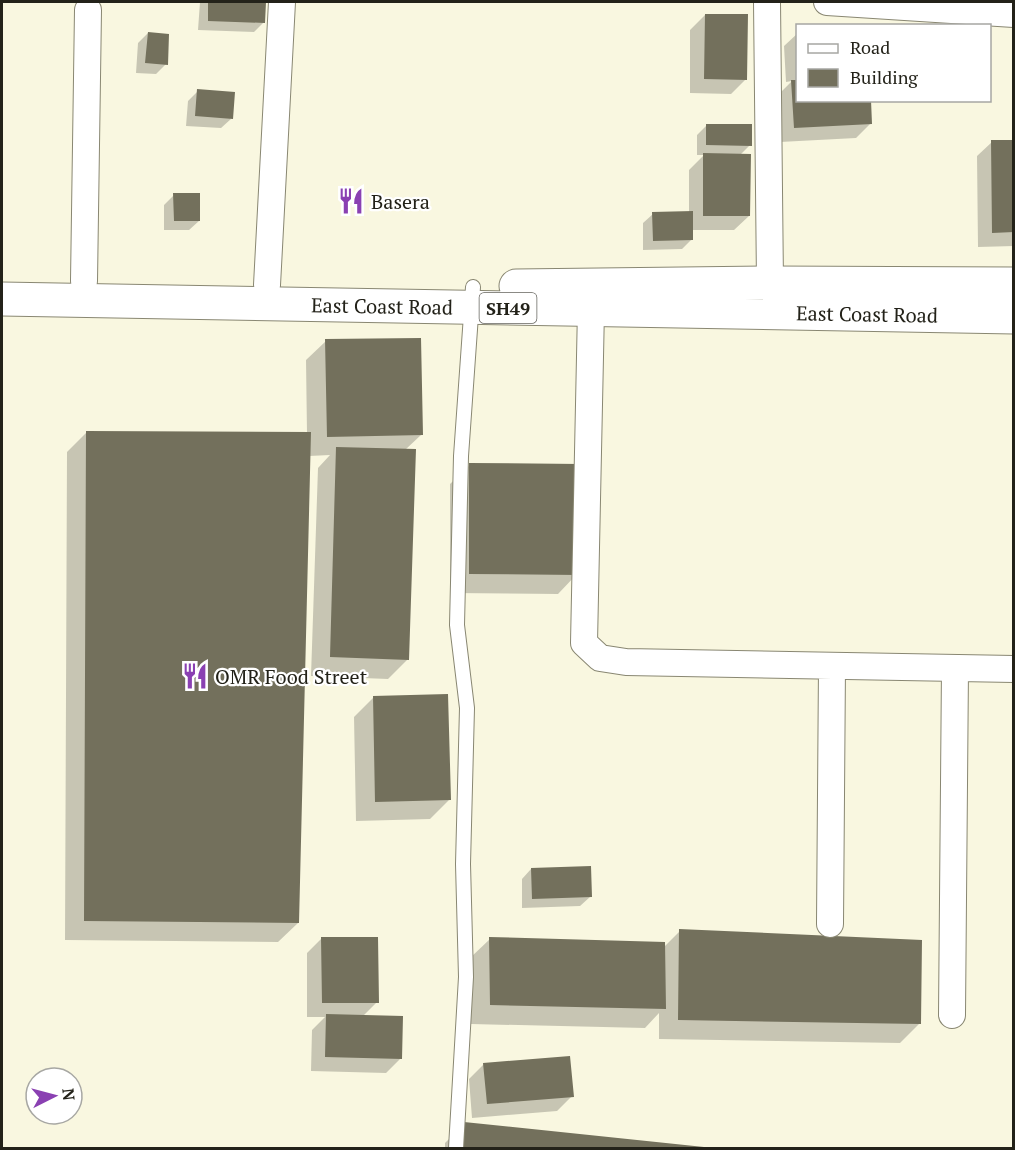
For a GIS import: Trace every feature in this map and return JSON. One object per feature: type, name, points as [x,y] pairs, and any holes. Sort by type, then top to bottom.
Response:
[{"type":"main road","name":"East Coast Road","points":[[2,280],[267,285],[472,297],[591,309],[1014,317]]},
{"type":"main road","name":"East Coast Road","points":[[2,299],[472,297],[770,283],[1014,284]]},
{"type":"street","points":[[267,285],[282,2]]},
{"type":"street","points":[[767,2],[770,283]]},
{"type":"street","points":[[827,2],[1014,15]]},
{"type":"street","points":[[84,281],[88,10]]},
{"type":"street","points":[[591,309],[585,643],[600,658],[626,662],[1014,669]]},
{"type":"street","points":[[830,924],[832,666]]},
{"type":"street","points":[[952,1015],[955,668]]},
{"type":"lane","points":[[456,1149],[466,977],[463,864],[467,708],[457,625],[461,456],[472,297]]},
{"type":"building","points":[[208,2],[266,2],[265,23],[208,21]]},
{"type":"building","points":[[705,14],[748,14],[747,80],[704,79]]},
{"type":"building","points":[[148,32],[169,34],[168,65],[145,63]]},
{"type":"building","points":[[791,80],[796,80],[796,102],[871,102],[872,124],[794,128]]},
{"type":"building","points":[[197,89],[235,92],[233,119],[195,116]]},
{"type":"building","points":[[706,124],[752,124],[752,146],[706,145]]},
{"type":"building","points":[[991,140],[1014,140],[1014,232],[992,233]]},
{"type":"building","points":[[703,153],[751,154],[750,216],[703,216]]},
{"type":"building","points":[[173,193],[200,193],[200,221],[174,221]]},
{"type":"building","points":[[693,211],[693,240],[653,241],[652,212]]},
{"type":"building","points":[[421,338],[423,435],[327,437],[325,339]]},
{"type":"building","name":"OMR Food Street","points":[[86,431],[311,432],[299,923],[84,921]]},
{"type":"building","points":[[336,447],[416,449],[409,660],[330,657]]},
{"type":"building","points":[[469,463],[580,464],[579,575],[469,574]]},
{"type":"building","points":[[448,694],[451,800],[375,802],[373,696]]},
{"type":"building","points":[[591,866],[592,897],[532,899],[531,868]]},
{"type":"building","points":[[679,929],[922,940],[921,1024],[678,1020]]},
{"type":"building","points":[[321,937],[378,937],[379,1003],[322,1003]]},
{"type":"building","points":[[489,937],[665,942],[666,1009],[490,1005]]},
{"type":"building","points":[[326,1014],[403,1016],[402,1059],[325,1057]]},
{"type":"building","points":[[570,1056],[574,1097],[487,1104],[483,1063]]},
{"type":"building","points":[[464,1122],[704,1147],[704,1148],[462,1148]]},
{"type":"place","name":"Basera","points":[[351,201]]},
{"type":"place","name":"OMR Food Street","points":[[195,676]]}]
